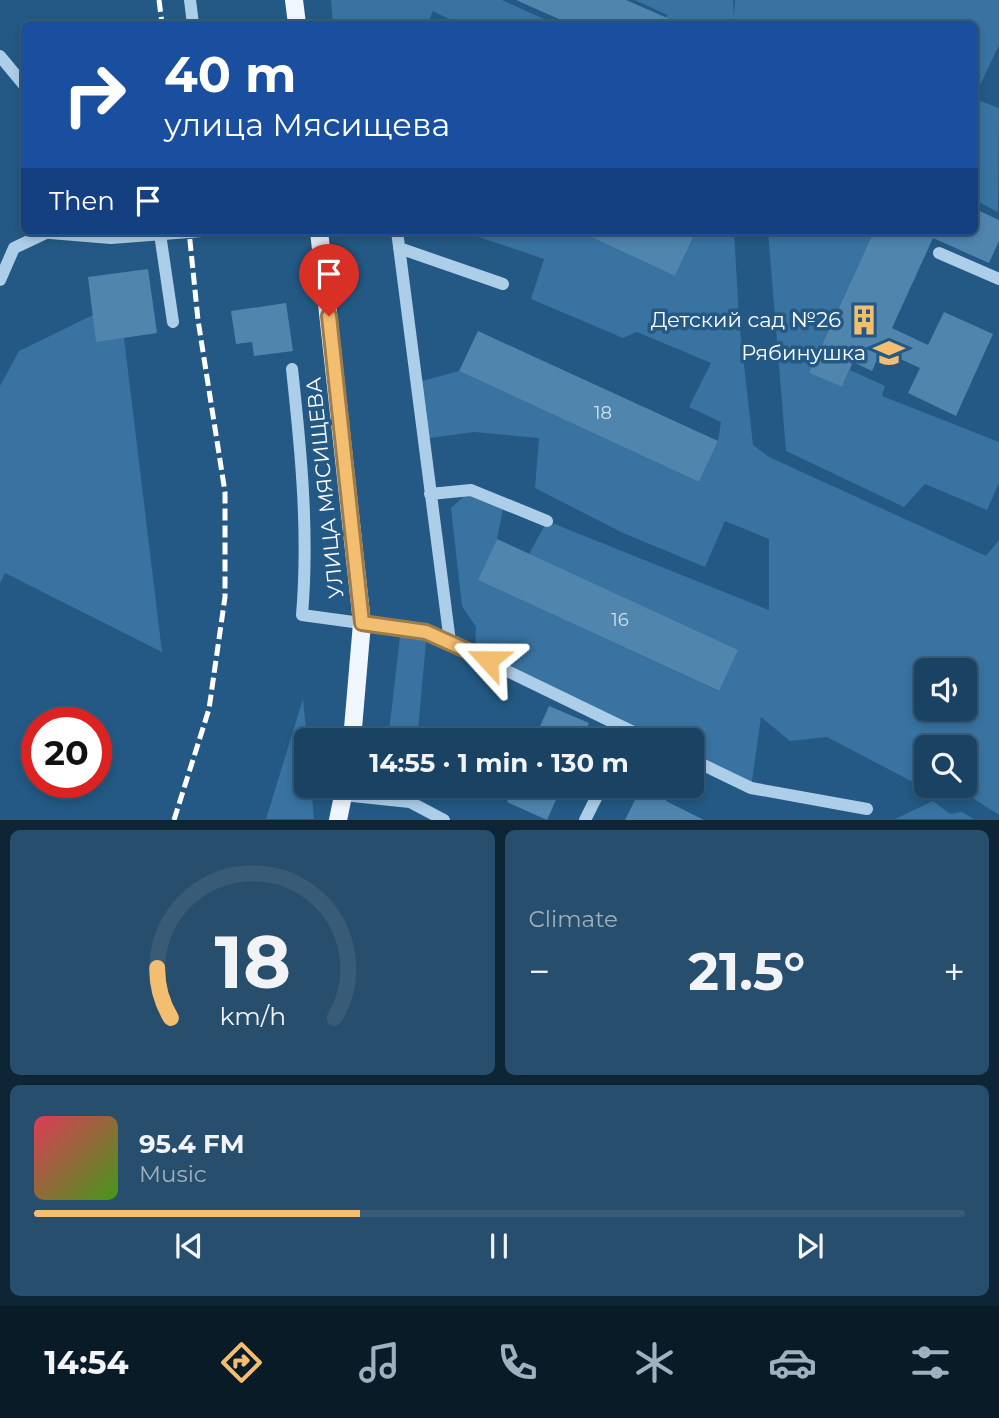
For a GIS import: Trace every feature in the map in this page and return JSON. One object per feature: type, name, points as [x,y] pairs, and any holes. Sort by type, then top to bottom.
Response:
[{"type":"main road","points":[[294,0],[297,21]]},
{"type":"main road","name":"УЛИЦА МЯСИЩЕВА","points":[[319,235],[362,623],[353,728]]},
{"type":"main road","points":[[338,820],[342,798]]},
{"type":"street","points":[[190,0],[193,21]]},
{"type":"street","points":[[0,56],[21,81]]},
{"type":"street","points":[[0,280],[14,248],[43,235]]},
{"type":"street","points":[[80,235],[111,238],[148,235]]},
{"type":"street","points":[[160,235],[173,322]]},
{"type":"street","points":[[397,235],[450,642]]},
{"type":"street","points":[[399,248],[502,284]]},
{"type":"street","points":[[939,253],[999,279]]},
{"type":"street","points":[[292,369],[305,516],[306,566],[302,615],[426,632],[613,728]]},
{"type":"street","points":[[430,494],[471,490],[547,521]]},
{"type":"street","points":[[704,765],[751,788],[867,809]]},
{"type":"street","points":[[388,798],[410,802],[444,820]]},
{"type":"street","points":[[585,820],[596,798]]},
{"type":"shaded area","points":[[331,0],[502,0],[548,21],[453,21],[433,11],[428,21],[333,21]]},
{"type":"shaded area","points":[[635,0],[733,0],[734,17],[735,0],[999,0],[999,45],[978,90],[978,21],[665,21],[667,15]]},
{"type":"shaded area","points":[[978,100],[999,108],[998,212],[978,202]]},
{"type":"shaded area","points":[[473,235],[587,235],[675,276],[694,235],[734,235],[739,320],[753,445],[769,457],[986,556],[999,540],[999,815],[973,798],[977,798],[977,735],[914,735],[914,780],[911,781],[827,737],[790,741],[761,717],[751,788],[704,765],[704,728],[627,728],[475,653],[476,627],[462,606],[451,508],[471,490],[504,504],[497,539],[479,580],[718,691],[737,650],[529,554],[547,521],[769,610],[769,539],[725,521],[705,567],[623,533],[535,488],[539,438],[474,432],[423,439],[415,383],[459,371],[699,482],[718,441],[721,422],[689,407],[711,363],[637,332],[623,338],[531,299],[544,259]]},
{"type":"shaded area","points":[[768,235],[872,235],[809,373],[842,387],[850,370],[885,386],[882,396],[999,442],[999,483],[987,510],[925,484],[904,507],[786,451]]},
{"type":"shaded area","points":[[93,315],[124,338],[162,652],[5,573],[0,583],[0,386],[19,351]]},
{"type":"shaded area","points":[[401,628],[427,632],[418,728],[389,728]]},
{"type":"shaded area","points":[[303,699],[306,728],[294,728]]},
{"type":"shaded area","points":[[294,728],[294,798],[312,798],[314,819],[266,819]]},
{"type":"shaded area","points":[[933,801],[950,814],[962,812],[974,819],[895,819]]},
{"type":"building","points":[[516,0],[626,0],[674,21],[563,21]]},
{"type":"building","name":"Детский сад №26","points":[[978,210],[999,220],[999,241],[989,263],[933,238],[892,328],[928,345],[944,312],[993,334],[956,416],[908,393],[920,368],[881,350],[872,371],[853,362],[842,387],[809,373],[872,235],[978,235]]},
{"type":"building","points":[[587,235],[694,235],[675,276]]},
{"type":"building","points":[[148,269],[157,333],[96,342],[88,277]]},
{"type":"building","points":[[286,303],[293,351],[254,356],[252,342],[236,344],[231,311]]},
{"type":"building","points":[[478,331],[718,441],[699,482],[459,371]]},
{"type":"building","points":[[497,539],[738,650],[719,691],[478,580]]},
{"type":"building","points":[[549,706],[589,723],[587,728],[539,728]]},
{"type":"building","points":[[509,798],[557,798],[547,820],[507,802]]},
{"type":"building","points":[[636,798],[667,798],[666,801],[704,820],[625,820]]},
{"type":"railway","points":[[159,0],[162,21]]},
{"type":"railway","points":[[174,820],[209,709],[225,597],[225,492],[198,320],[189,235]]},
{"type":"place","name":"Детский сад №26","points":[[864,320]]},
{"type":"place","name":"Рябинушка","points":[[889,353]]},
{"type":"route","points":[[329,316],[362,623],[426,632],[488,660]]}]
